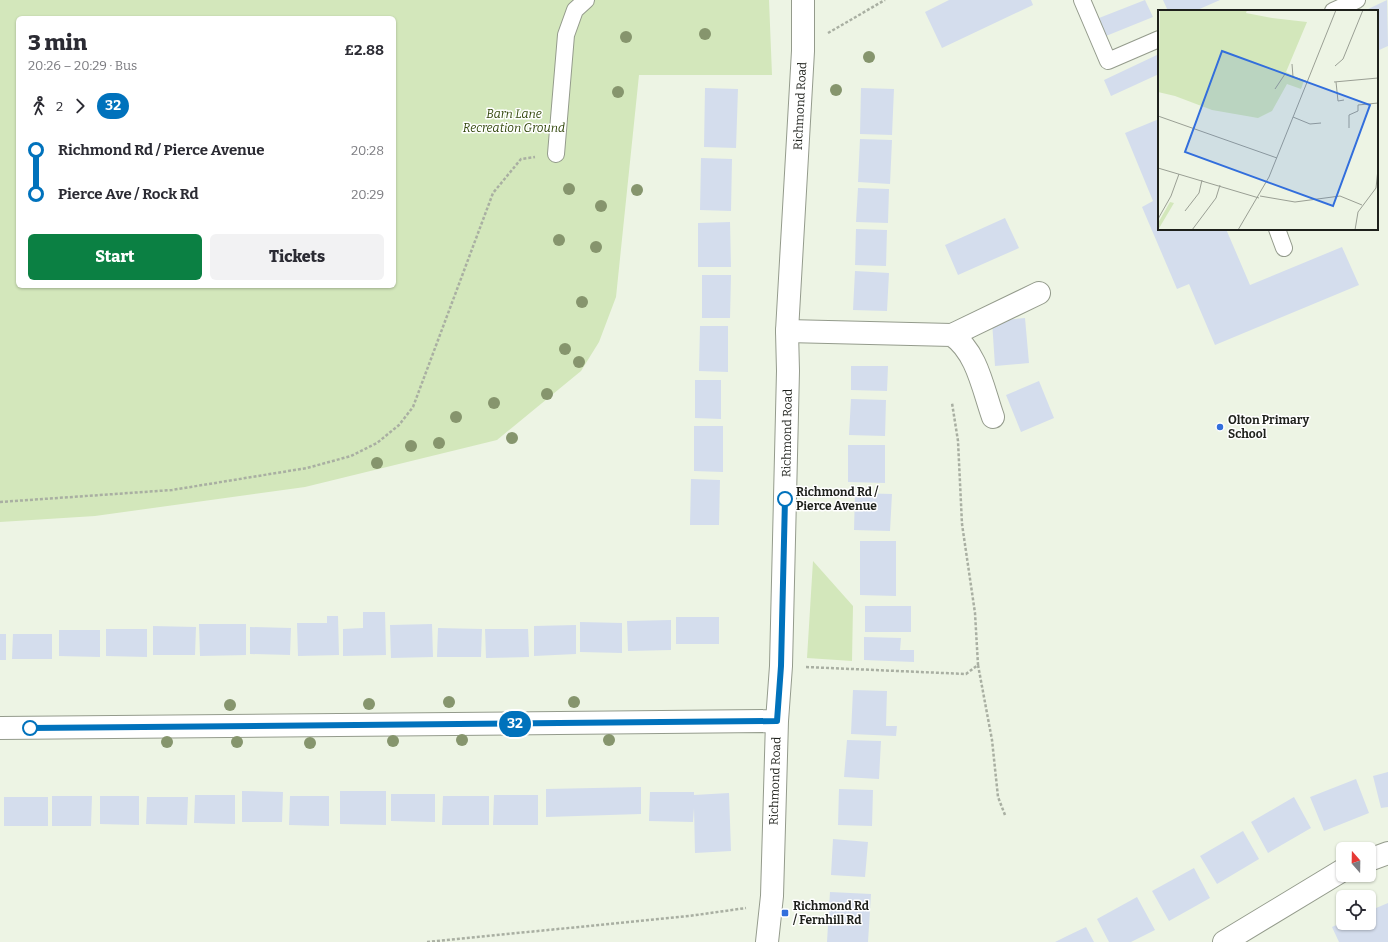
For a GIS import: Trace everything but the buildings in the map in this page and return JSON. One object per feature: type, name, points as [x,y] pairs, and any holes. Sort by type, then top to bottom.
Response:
[{"type":"street","name":"Richmond Road","points":[[767,942],[771,905],[777,721],[781,666],[788,371],[787,332],[803,50],[803,0]]},
{"type":"street","points":[[787,332],[952,335],[1039,293]]},
{"type":"street","points":[[952,335],[962,342],[974,363],[993,417]]},
{"type":"street","points":[[0,728],[777,721]]},
{"type":"street","points":[[1376,857],[1388,853]]},
{"type":"street","points":[[1224,942],[1336,874]]},
{"type":"lane","points":[[556,154],[566,35],[575,10],[586,0]]},
{"type":"lane","points":[[1082,0],[1108,61],[1158,39]]},
{"type":"lane","points":[[1335,10],[1357,0]]},
{"type":"lane","points":[[1277,230],[1284,248]]},
{"type":"path","points":[[803,50],[837,26],[885,0]]},
{"type":"path","points":[[0,502],[172,490],[307,468],[351,456],[377,443],[399,425],[413,407],[493,193],[522,160],[556,154]]},
{"type":"path","points":[[952,402],[958,441],[962,524],[975,613],[978,665],[992,740],[998,796],[1005,815]]},
{"type":"path","points":[[781,666],[966,674],[978,665]]},
{"type":"path","points":[[427,942],[688,916],[771,905]]},
{"type":"green space","name":"Barn Lane Recreation Ground","points":[[0,0],[769,0],[772,75],[639,75],[616,297],[599,342],[581,371],[497,440],[305,487],[95,516],[0,522]]},
{"type":"green space","points":[[813,561],[853,606],[852,661],[807,658]]},
{"type":"bus line","name":"32","points":[[30,728],[777,721],[781,666],[785,499]]},
{"type":"place","name":"Olton Primary School","points":[[1220,427]]},
{"type":"place","name":"Richmond Rd / Pierce Avenue","points":[[785,499]]},
{"type":"place","name":"Richmond Rd / Fernhill Rd","points":[[785,913]]}]
